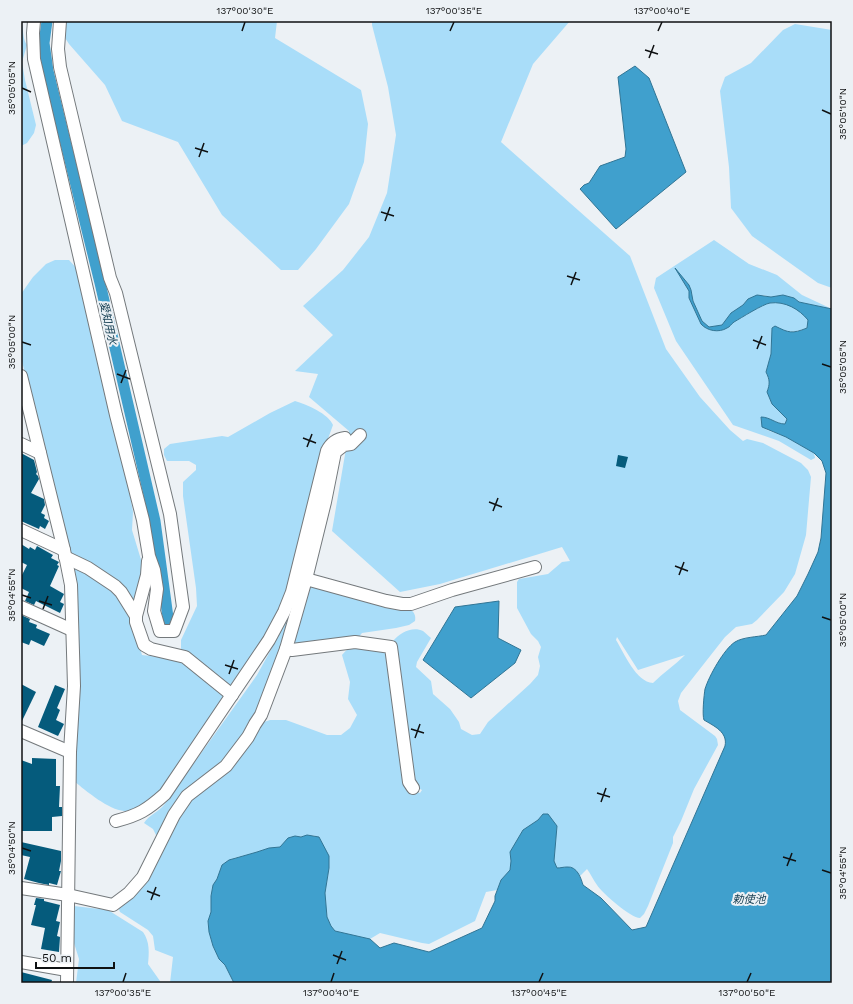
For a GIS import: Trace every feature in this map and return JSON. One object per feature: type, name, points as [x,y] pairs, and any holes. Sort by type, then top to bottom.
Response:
[{"type":"street","points":[[34,21],[34,59],[116,416],[143,520],[149,556],[154,570],[157,590],[154,611],[160,631],[174,632],[183,607],[170,514],[116,293],[110,278],[60,66],[58,49],[60,21]]},
{"type":"street","points":[[21,376],[65,553],[71,584],[74,686],[70,752],[67,983]]},
{"type":"street","points":[[21,888],[68,895],[113,905],[129,893],[143,877],[174,815],[187,796],[226,766],[248,737],[261,715],[286,649],[306,579],[325,502],[335,452],[344,445],[351,444],[360,435],[338,439],[330,445],[327,450],[292,592],[284,612],[269,640],[165,794],[150,808],[135,816],[116,821]]},
{"type":"street","points":[[21,444],[40,453]]},
{"type":"street","points":[[21,530],[65,553],[115,586],[121,592],[136,616]]},
{"type":"street","points":[[149,556],[147,575],[136,616],[136,622],[144,645],[151,649],[185,657],[232,695]]},
{"type":"street","points":[[306,579],[386,601],[411,604],[452,590],[535,567]]},
{"type":"street","points":[[21,607],[72,630]]},
{"type":"street","points":[[286,649],[292,650],[355,642],[391,647],[409,782],[413,788]]},
{"type":"street","points":[[21,731],[70,752]]},
{"type":"street","points":[[21,962],[67,970]]},
{"type":"shaded area","points":[[21,21],[24,39],[27,45],[22,62],[36,125],[34,133],[27,143],[21,146]]},
{"type":"shaded area","points":[[56,21],[277,21],[275,38],[361,90],[368,124],[364,162],[349,204],[316,249],[298,270],[281,270],[222,215],[178,142],[122,121],[105,85],[69,44],[56,24]]},
{"type":"shaded area","points":[[372,21],[570,21],[533,64],[501,142],[630,256],[666,349],[700,397],[730,430],[743,441],[747,439],[763,443],[801,463],[808,470],[811,477],[806,535],[795,574],[784,592],[752,624],[736,627],[725,637],[681,693],[678,701],[680,710],[715,736],[718,745],[694,789],[673,837],[673,843],[648,906],[640,918],[630,914],[610,899],[600,889],[587,869],[580,876],[574,869],[557,868],[554,861],[557,826],[543,814],[538,820],[523,830],[510,852],[510,870],[501,880],[497,890],[486,892],[475,921],[429,944],[380,933],[370,939],[363,938],[335,931],[331,926],[327,917],[325,893],[329,868],[319,837],[312,835],[295,836],[280,847],[269,848],[234,858],[222,865],[213,885],[211,912],[208,921],[209,932],[219,959],[225,965],[234,983],[170,983],[173,957],[155,950],[153,936],[148,930],[120,912],[118,907],[183,809],[248,741],[264,722],[270,720],[286,720],[327,735],[341,735],[350,728],[357,715],[348,699],[350,682],[342,655],[347,650],[356,648],[389,652],[411,790],[420,793],[422,790],[416,787],[411,781],[393,641],[406,631],[415,629],[423,631],[431,638],[417,662],[416,667],[431,681],[433,694],[450,709],[459,722],[461,729],[472,735],[480,734],[488,722],[538,675],[540,666],[538,657],[541,647],[538,641],[531,634],[517,608],[517,582],[519,579],[548,574],[562,562],[570,561],[562,547],[440,584],[400,592],[332,531],[349,431],[309,397],[318,374],[295,371],[333,335],[303,306],[343,270],[369,237],[387,193],[396,135],[388,87]],"holes":[[[617,637],[638,670],[685,655],[653,683],[641,678],[631,666],[616,640]]]},
{"type":"shaded area","points":[[795,24],[832,30],[832,288],[818,283],[752,236],[731,208],[729,167],[720,91],[725,77],[751,63],[783,30]]},
{"type":"shaded area","points":[[714,240],[749,264],[777,275],[802,295],[832,309],[799,302],[794,298],[783,295],[771,297],[763,295],[748,299],[743,305],[731,313],[722,325],[709,327],[702,321],[693,301],[689,285],[678,272],[689,291],[689,298],[701,324],[710,330],[724,330],[752,311],[770,303],[781,303],[792,307],[801,312],[809,320],[807,328],[798,331],[791,332],[775,326],[772,328],[771,354],[766,372],[769,382],[767,392],[772,404],[787,418],[786,424],[764,418],[761,418],[761,422],[767,430],[786,437],[814,453],[815,458],[811,460],[779,441],[733,425],[676,341],[654,288],[656,278]]},
{"type":"shaded area","points":[[55,260],[69,260],[80,272],[124,461],[133,512],[132,530],[143,570],[134,609],[69,556],[21,357],[21,294],[33,277],[46,264]]},
{"type":"shaded area","points":[[295,401],[305,404],[322,413],[331,421],[333,425],[321,458],[287,592],[272,626],[229,687],[181,650],[181,640],[197,606],[196,588],[183,496],[183,482],[196,470],[196,465],[189,461],[167,461],[164,455],[164,449],[170,444],[222,436],[228,437],[270,413]]},
{"type":"shaded area","points":[[70,562],[93,574],[124,601],[126,611],[132,622],[142,655],[176,659],[186,663],[224,694],[218,707],[164,785],[147,802],[134,810],[118,810],[98,799],[74,781]]},
{"type":"shaded area","points":[[303,581],[270,686],[244,737],[157,837],[153,829],[144,823],[164,805],[257,675],[284,626]]},
{"type":"shaded area","points":[[316,584],[409,608],[414,614],[415,621],[409,625],[396,628],[362,633],[357,639],[292,646],[308,587]]},
{"type":"shaded area","points":[[74,906],[108,910],[143,932],[148,944],[148,964],[160,983],[76,983],[79,959],[74,943]]},
{"type":"water","points":[[635,66],[649,78],[686,172],[616,229],[580,189],[589,183],[600,166],[625,157],[626,149],[618,77]]},
{"type":"water","name":"勅使池","points":[[675,268],[689,285],[693,301],[702,321],[709,327],[722,325],[731,313],[743,305],[748,299],[757,295],[771,297],[783,295],[794,298],[799,302],[832,309],[832,983],[234,983],[225,965],[219,959],[209,932],[208,921],[211,912],[213,885],[222,865],[229,860],[269,848],[280,847],[288,838],[295,836],[301,837],[307,835],[319,837],[329,856],[329,868],[325,893],[327,917],[331,926],[335,931],[370,939],[380,948],[394,943],[429,952],[482,928],[495,901],[495,896],[501,880],[510,870],[510,852],[523,830],[538,820],[543,814],[548,814],[557,826],[554,861],[557,868],[570,867],[576,870],[583,885],[601,898],[632,930],[646,927],[725,746],[722,733],[716,727],[704,720],[705,689],[713,670],[726,650],[735,642],[742,639],[766,635],[797,596],[818,552],[821,538],[826,473],[822,461],[814,453],[786,437],[762,427],[761,417],[785,424],[787,419],[772,404],[767,392],[769,382],[766,372],[771,354],[772,328],[775,326],[794,332],[807,328],[808,320],[796,309],[781,303],[770,303],[752,311],[724,330],[710,330],[701,324],[689,298],[689,291]]},
{"type":"water","points":[[499,601],[498,638],[521,650],[515,663],[471,698],[423,660],[455,607]]},
{"type":"building","points":[[21,453],[34,460],[37,472],[36,474],[39,479],[31,493],[44,499],[45,505],[41,513],[45,515],[44,518],[49,521],[45,529],[40,526],[39,529],[21,521]]},
{"type":"building","points":[[618,455],[628,457],[625,468],[616,466]]},
{"type":"building","points":[[21,544],[29,549],[30,547],[35,550],[37,546],[53,555],[51,558],[59,562],[57,565],[59,566],[50,586],[64,594],[60,602],[64,604],[60,613],[36,601],[34,605],[25,601],[29,592],[21,588],[21,577],[27,565],[21,562]]},
{"type":"building","points":[[21,615],[30,619],[29,622],[37,625],[36,628],[50,634],[44,646],[31,640],[29,645],[21,642]]},
{"type":"building","points":[[21,684],[36,692],[21,723]]},
{"type":"building","points":[[55,685],[65,689],[57,708],[60,710],[56,720],[64,724],[58,736],[38,727]]},
{"type":"building","points":[[32,758],[56,759],[56,786],[60,786],[59,807],[62,807],[62,816],[52,817],[52,831],[21,831],[21,760],[32,764]]},
{"type":"building","points":[[21,842],[61,851],[59,871],[61,871],[57,885],[49,883],[49,885],[24,879],[30,857],[21,855]]},
{"type":"building","points":[[36,898],[44,899],[44,901],[60,905],[56,921],[60,922],[57,936],[60,937],[59,952],[41,949],[45,928],[31,925],[36,905],[34,905]]},
{"type":"building","points":[[21,972],[52,980],[51,983],[21,983]]},
{"type":"waterway","name":"愛知用水","points":[[47,21],[44,43],[48,71],[100,283],[155,521],[169,625]]}]
